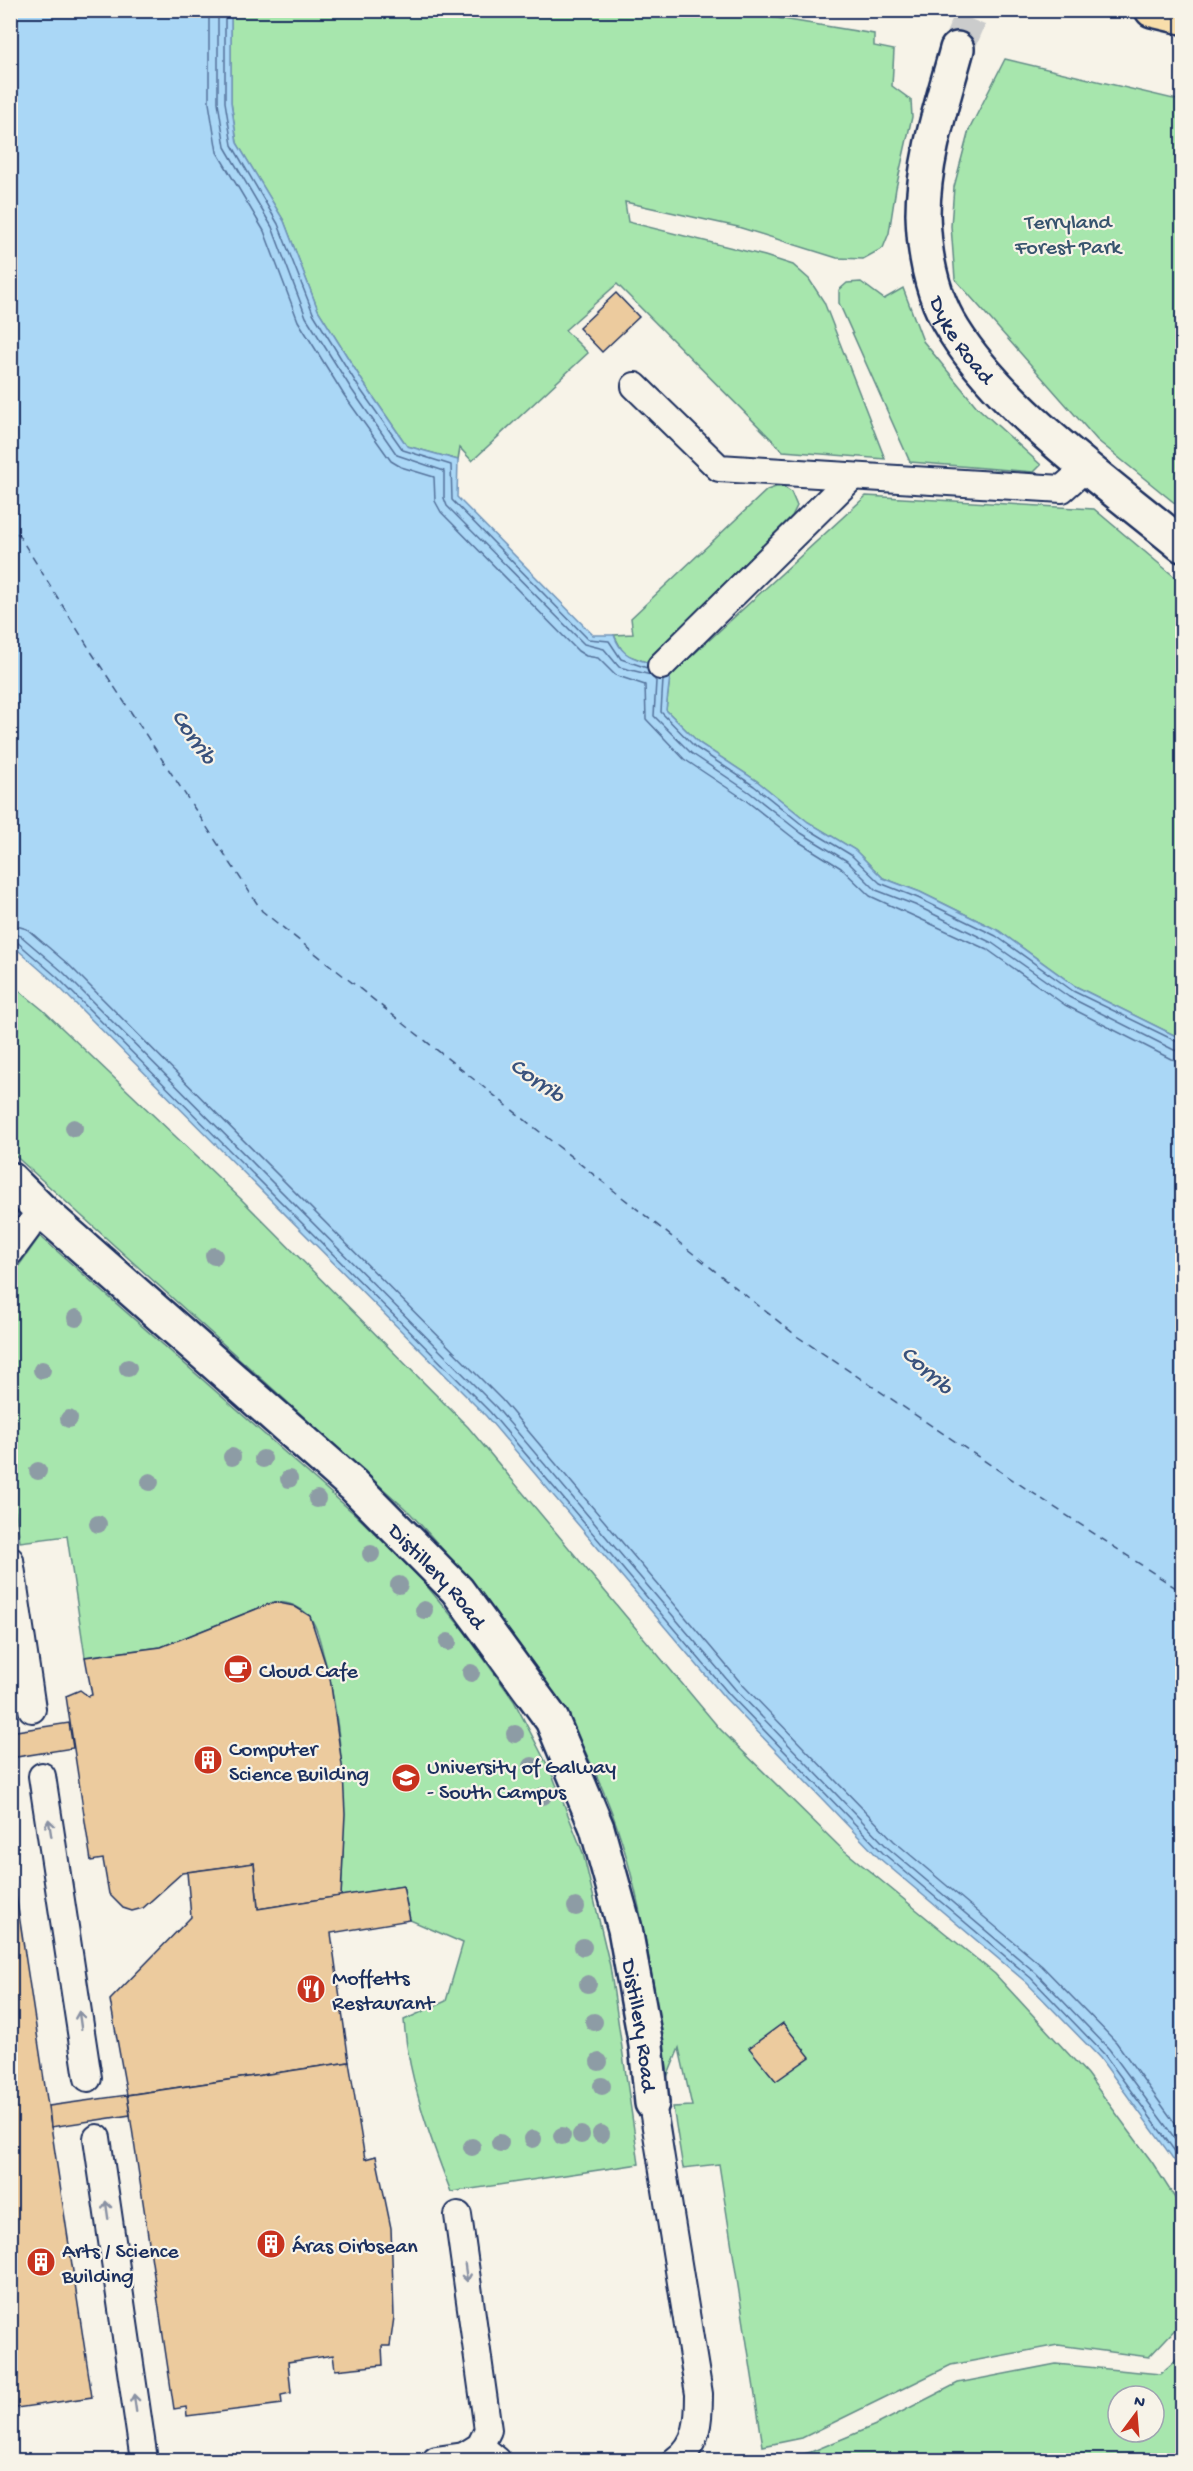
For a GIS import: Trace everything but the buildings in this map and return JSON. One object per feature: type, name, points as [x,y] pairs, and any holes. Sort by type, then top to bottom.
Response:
[{"type":"highway","points":[[1152,10],[1182,16]]},
{"type":"street","name":"Dyke Road","points":[[957,49],[930,156],[923,212],[927,262],[938,297],[953,331],[991,380],[1043,430],[1182,545]]},
{"type":"street","name":"Distillery Road","points":[[10,1179],[41,1210],[353,1485],[449,1581],[552,1720],[597,1828],[625,1929],[646,2045],[652,2103]]},
{"type":"lane","points":[[635,386],[719,468],[1062,489],[1088,466]]},
{"type":"lane","points":[[661,666],[852,477]]},
{"type":"lane","points":[[10,1252],[41,1210]]},
{"type":"lane","points":[[10,1560],[33,1709]]},
{"type":"lane","points":[[42,1776],[88,2078]]},
{"type":"lane","points":[[652,2103],[699,2394],[699,2427],[686,2453],[676,2460]]},
{"type":"lane","points":[[97,2138],[144,2460]]},
{"type":"lane","points":[[436,2460],[477,2456],[488,2430],[458,2215]]},
{"type":"green space","points":[[728,10],[874,34],[874,46],[894,50],[892,86],[911,100],[912,117],[896,188],[889,233],[883,248],[863,259],[837,258],[738,227],[625,202],[628,222],[765,256],[793,265],[809,279],[824,302],[885,459],[783,451],[617,284],[565,330],[588,353],[472,461],[460,448],[458,460],[407,446],[318,310],[284,221],[237,143],[231,102],[231,11]]},
{"type":"green space","name":"Terryland Forest Park","points":[[1005,59],[1182,101],[1182,509],[1097,440],[955,279],[951,226],[954,187],[969,130]]},
{"type":"green space","points":[[861,282],[884,299],[903,288],[923,341],[977,407],[1041,465],[1034,472],[910,462],[839,303],[839,290],[847,283]]},
{"type":"green space","points":[[784,487],[791,492],[797,506],[792,516],[646,662],[624,654],[614,635],[633,634],[631,618],[767,490]]},
{"type":"green space","points":[[866,496],[1094,509],[1182,583],[1182,1039],[1075,986],[999,931],[920,892],[883,878],[855,850],[808,822],[757,781],[699,743],[666,710],[670,676]]},
{"type":"green space","points":[[10,983],[43,1010],[240,1198],[468,1427],[719,1728],[840,1847],[995,1974],[1087,2074],[1152,2162],[1182,2209],[1182,2322],[1149,2357],[1058,2345],[951,2365],[802,2438],[763,2446],[719,2164],[683,2168],[673,2107],[692,2106],[679,2048],[668,2075],[645,1935],[629,1866],[607,1800],[569,1721],[522,1648],[468,1579],[410,1513],[11,1152]]},
{"type":"green space","points":[[40,1236],[358,1517],[421,1579],[465,1632],[514,1701],[552,1774],[583,1853],[610,1966],[639,2164],[451,2192],[415,2086],[404,2020],[446,2001],[463,1943],[410,1920],[403,1886],[341,1896],[343,1804],[340,1743],[323,1653],[315,1627],[308,1615],[292,1605],[274,1602],[161,1647],[85,1657],[67,1536],[20,1542],[10,1473],[10,1278]]},
{"type":"green space","points":[[1182,2355],[1182,2460],[781,2460],[811,2452],[878,2424],[958,2383],[1056,2364],[1160,2374]]},
{"type":"water","name":"Corrib","points":[[11,11],[231,11],[231,102],[237,143],[284,221],[318,310],[407,446],[458,460],[457,497],[593,635],[614,635],[622,650],[630,656],[646,662],[652,657],[670,676],[666,710],[699,743],[757,781],[808,822],[855,850],[883,878],[920,892],[999,931],[1075,986],[1182,1039],[1182,2171],[1100,2058],[1027,1983],[879,1858],[725,1698],[486,1416],[53,981],[11,944]]},
{"type":"ferry route","points":[[10,521],[92,653],[262,911],[798,1337],[1182,1592]]},
{"type":"tunnel","points":[[957,49],[974,10]]},
{"type":"place","name":"Cloud Cafe","points":[[238,1669]]},
{"type":"place","name":"Computer Science Building","points":[[208,1760]]},
{"type":"place","name":"University of Galway - South Campus","points":[[406,1778]]},
{"type":"place","name":"Moffetts Restaurant","points":[[311,1989]]},
{"type":"place","name":"Áras Oirbsean","points":[[271,2244]]},
{"type":"place","name":"Arts / Science Building","points":[[41,2262]]}]
